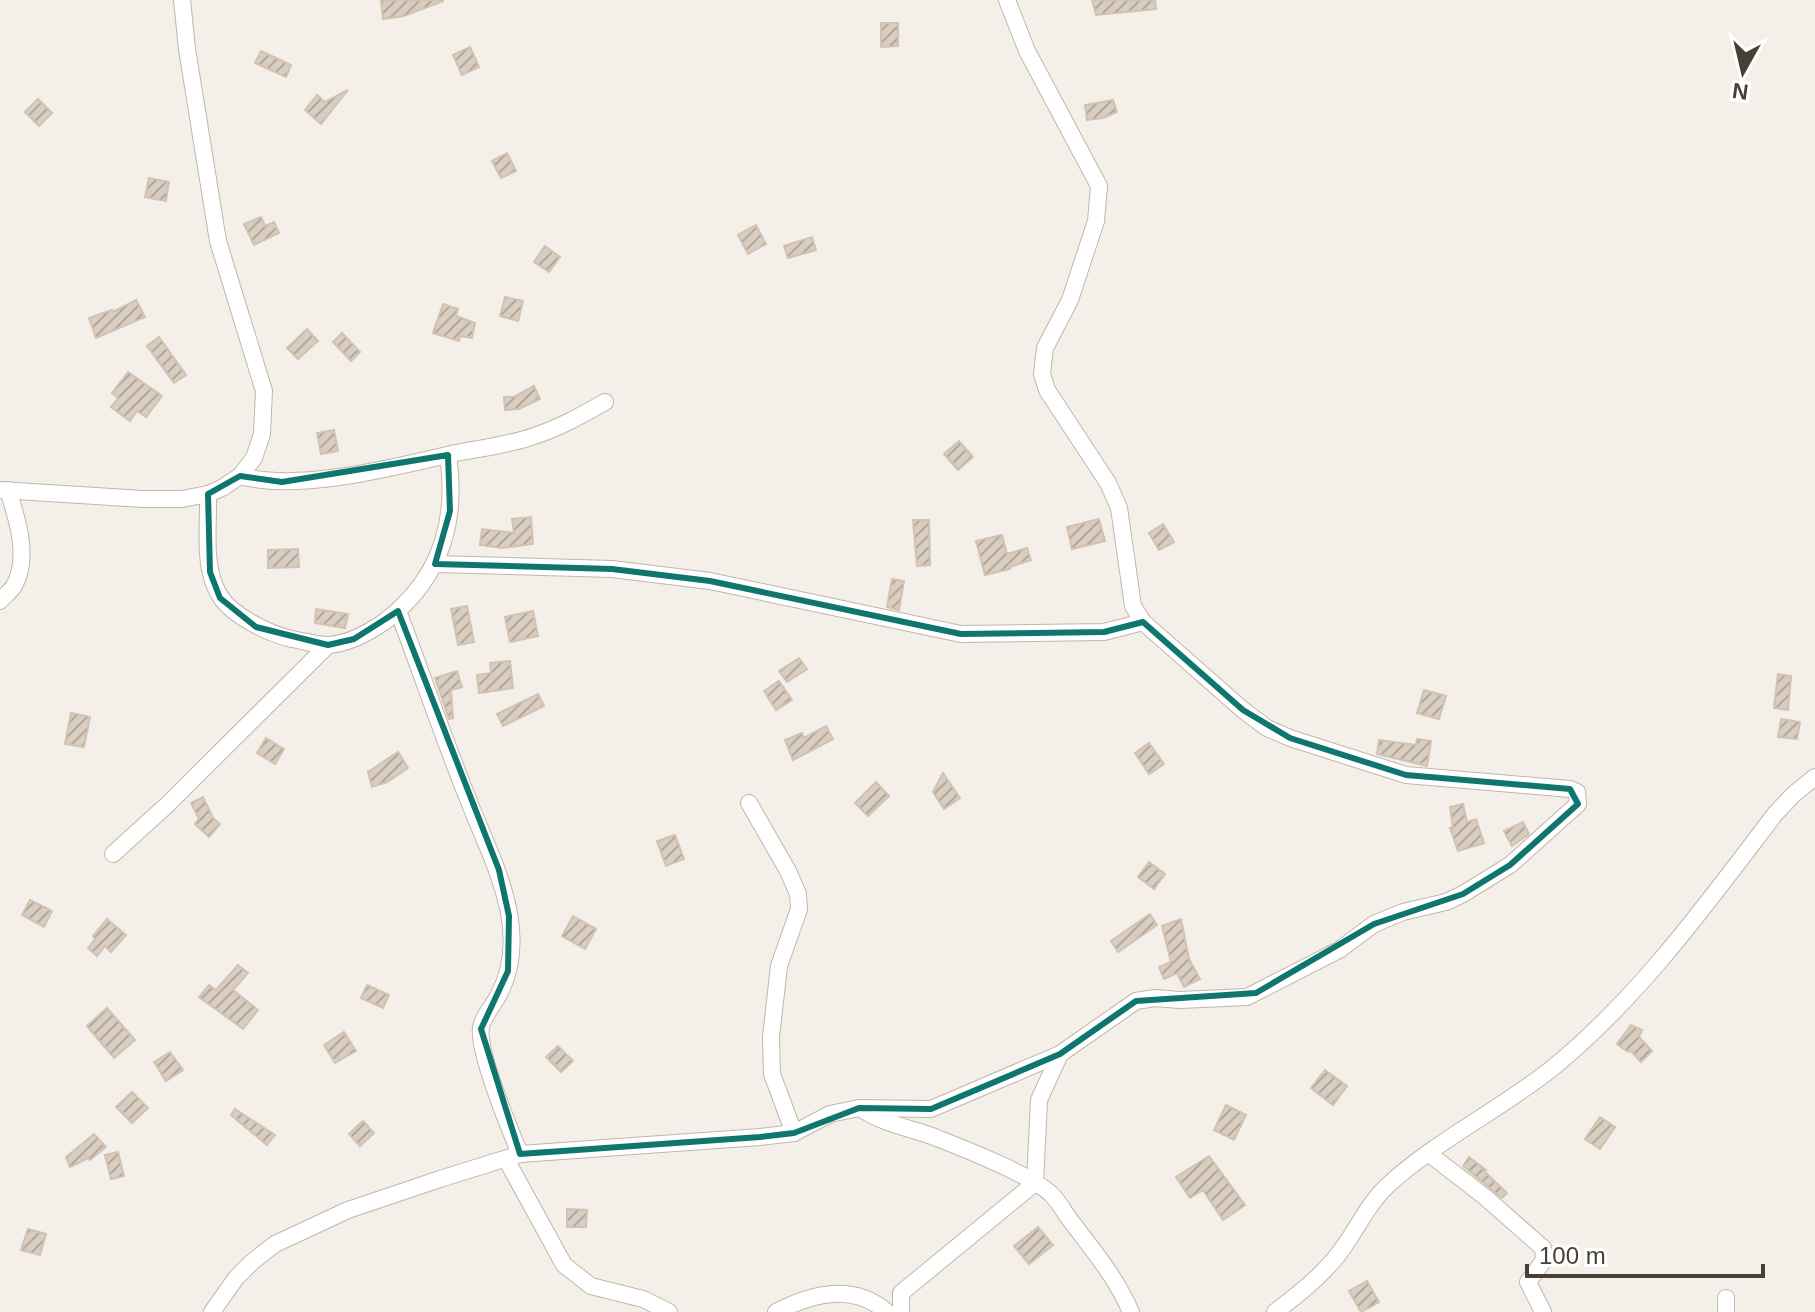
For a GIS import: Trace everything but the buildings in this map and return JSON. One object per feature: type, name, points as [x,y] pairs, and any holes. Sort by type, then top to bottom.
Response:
[{"type":"street","points":[[0,601],[14,586],[20,562],[20,533],[4,490],[143,499],[182,499],[208,494],[240,476],[254,458],[262,434],[264,391],[218,241],[182,0]]},
{"type":"street","points":[[212,1312],[236,1278],[275,1244],[348,1210],[513,1157],[794,1133],[830,1114],[859,1108],[931,1109],[1060,1054],[1136,1001],[1247,997],[1339,950],[1374,924],[1463,894],[1510,865],[1575,810],[1580,797],[1577,792],[1561,787],[1406,775],[1267,728],[1143,622],[1133,606],[1119,508],[1108,483],[1047,390],[1042,374],[1045,348],[1070,300],[1096,221],[1099,186],[1027,51],[1007,0]]},
{"type":"street","points":[[240,476],[282,482],[448,455],[533,437],[605,402]]},
{"type":"street","points":[[208,494],[210,572],[220,598],[256,627],[280,636],[328,645],[354,639],[373,630],[422,587],[445,538],[450,511],[448,455]]},
{"type":"street","points":[[435,564],[612,569],[710,581],[961,634],[1104,632],[1143,622]]},
{"type":"street","points":[[398,611],[468,799],[499,870],[509,916],[512,950],[508,971],[481,1029],[481,1042],[513,1157],[555,1253],[564,1265],[591,1286],[643,1299],[669,1312]]},
{"type":"street","points":[[113,854],[168,804],[328,645]]},
{"type":"street","points":[[1275,1312],[1335,1258],[1372,1202],[1387,1186],[1428,1153],[1531,1084],[1578,1046],[1646,978],[1775,814],[1815,777]]},
{"type":"street","points":[[749,803],[798,894],[799,909],[779,966],[771,1037],[772,1074],[794,1133]]},
{"type":"street","points":[[901,1312],[901,1293],[1035,1183],[1039,1100],[1060,1054]]},
{"type":"street","points":[[859,1108],[876,1118],[935,1137],[1035,1183],[1052,1195],[1101,1257],[1131,1312]]},
{"type":"street","points":[[1428,1153],[1543,1248],[1544,1260],[1528,1282],[1543,1312]]},
{"type":"street","points":[[776,1312],[817,1296],[839,1292],[859,1295],[887,1312]]},
{"type":"highlighted area","points":[[448,455],[450,511],[435,564],[612,569],[710,581],[961,634],[1104,632],[1143,622],[1243,710],[1290,738],[1406,775],[1570,789],[1578,804],[1510,865],[1463,894],[1374,924],[1256,993],[1136,1001],[1060,1054],[931,1109],[859,1108],[794,1133],[760,1137],[520,1154],[481,1029],[508,971],[509,916],[499,870],[398,611],[354,639],[328,645],[256,627],[220,598],[210,572],[208,494],[240,476],[282,482]]}]
